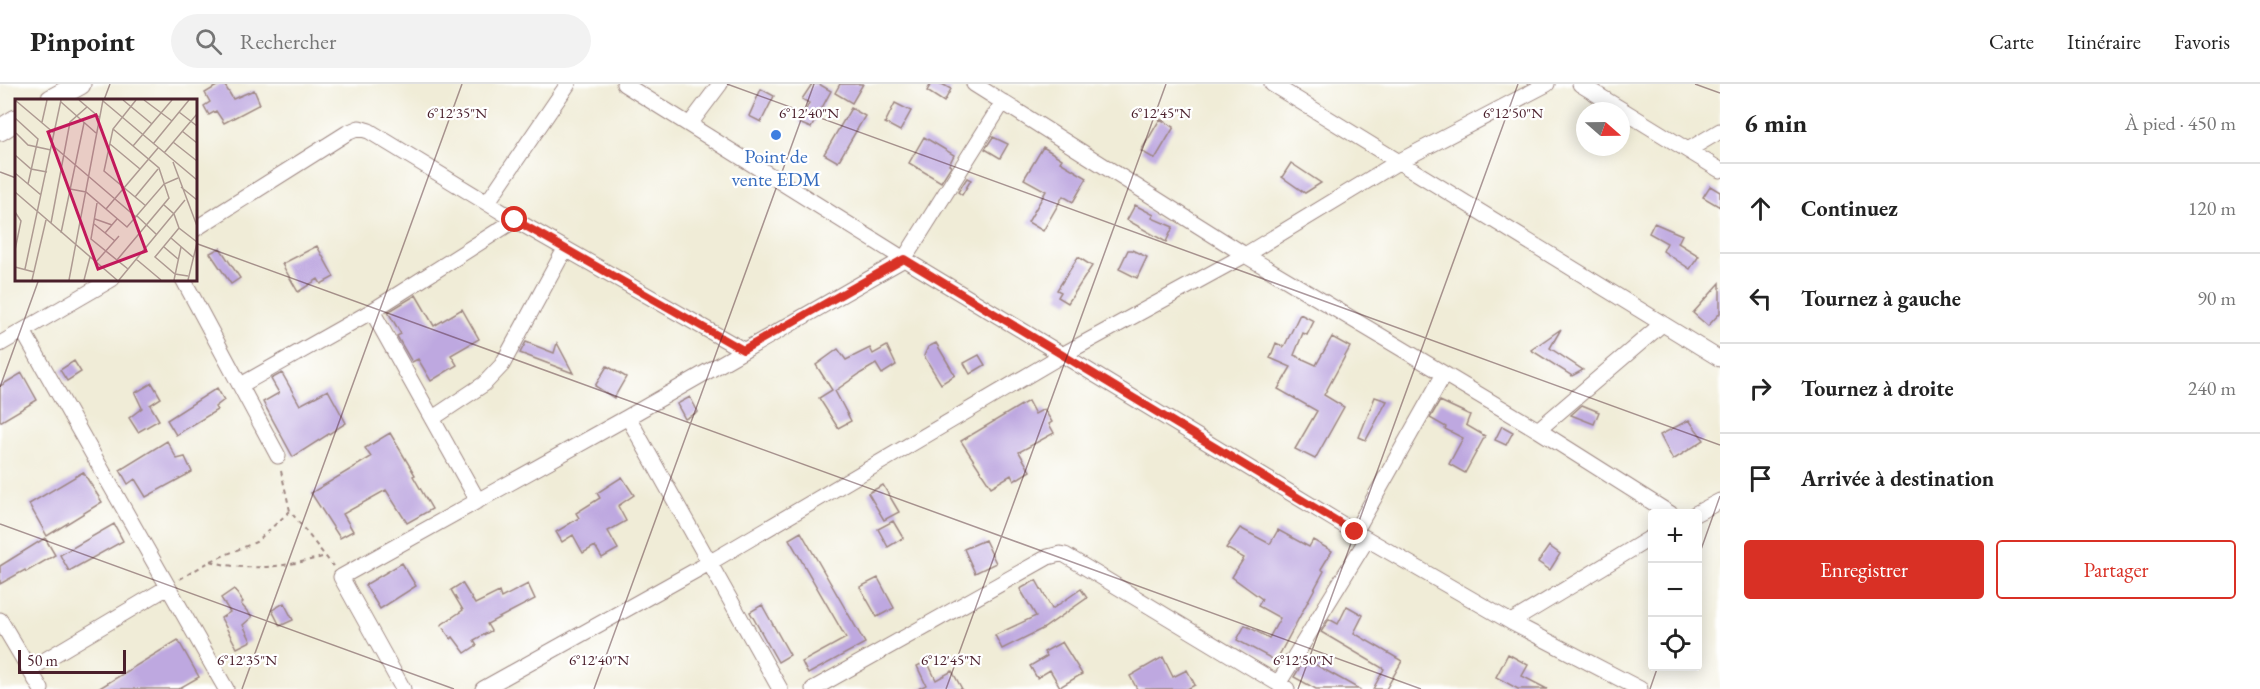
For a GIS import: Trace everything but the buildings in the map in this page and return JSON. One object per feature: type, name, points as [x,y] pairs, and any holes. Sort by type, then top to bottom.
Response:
[{"type":"street","points":[[487,203],[568,84]]},
{"type":"street","points":[[624,84],[904,259],[1361,535],[1511,622],[1625,684],[1640,689]]},
{"type":"street","points":[[690,124],[720,84]]},
{"type":"street","points":[[974,84],[1245,255],[1538,430],[1665,509]]},
{"type":"street","points":[[1272,84],[1720,359]]},
{"type":"street","points":[[483,689],[708,563],[1064,354],[1245,255],[1398,162],[1547,84]]},
{"type":"street","points":[[1580,84],[1720,170]]},
{"type":"street","points":[[54,99],[79,90]]},
{"type":"street","points":[[403,689],[341,577],[628,417],[904,259],[1003,102]]},
{"type":"street","points":[[0,130],[15,121]]},
{"type":"street","points":[[196,228],[347,133],[359,128],[369,130],[515,220],[743,350]]},
{"type":"street","points":[[1688,150],[1720,131]]},
{"type":"street","points":[[241,385],[372,311],[515,220]]},
{"type":"street","points":[[432,417],[484,384],[498,370],[565,249]]},
{"type":"street","points":[[0,344],[110,280]]},
{"type":"street","points":[[184,280],[278,456]]},
{"type":"street","points":[[372,311],[478,501]]},
{"type":"street","points":[[1538,430],[1662,324]]},
{"type":"street","points":[[23,331],[226,689]]},
{"type":"street","points":[[813,689],[1048,556],[1059,554],[1065,555],[1282,686],[1444,374]]},
{"type":"street","points":[[628,417],[780,689]]},
{"type":"street","points":[[1702,510],[1720,501]]},
{"type":"street","points":[[1511,622],[1648,540]]},
{"type":"street","points":[[30,669],[168,587]]},
{"type":"street","points":[[0,620],[41,689]]},
{"type":"path","points":[[278,456],[290,511],[341,577]]},
{"type":"path","points":[[168,587],[211,561],[256,542],[290,511]]},
{"type":"path","points":[[211,561],[222,565],[255,568],[299,563],[327,556]]},
{"type":"place","name":"Point de vente EDM","points":[[776,135]]},
{"type":"route","points":[[515,220],[743,350],[904,259],[1355,532]]}]
